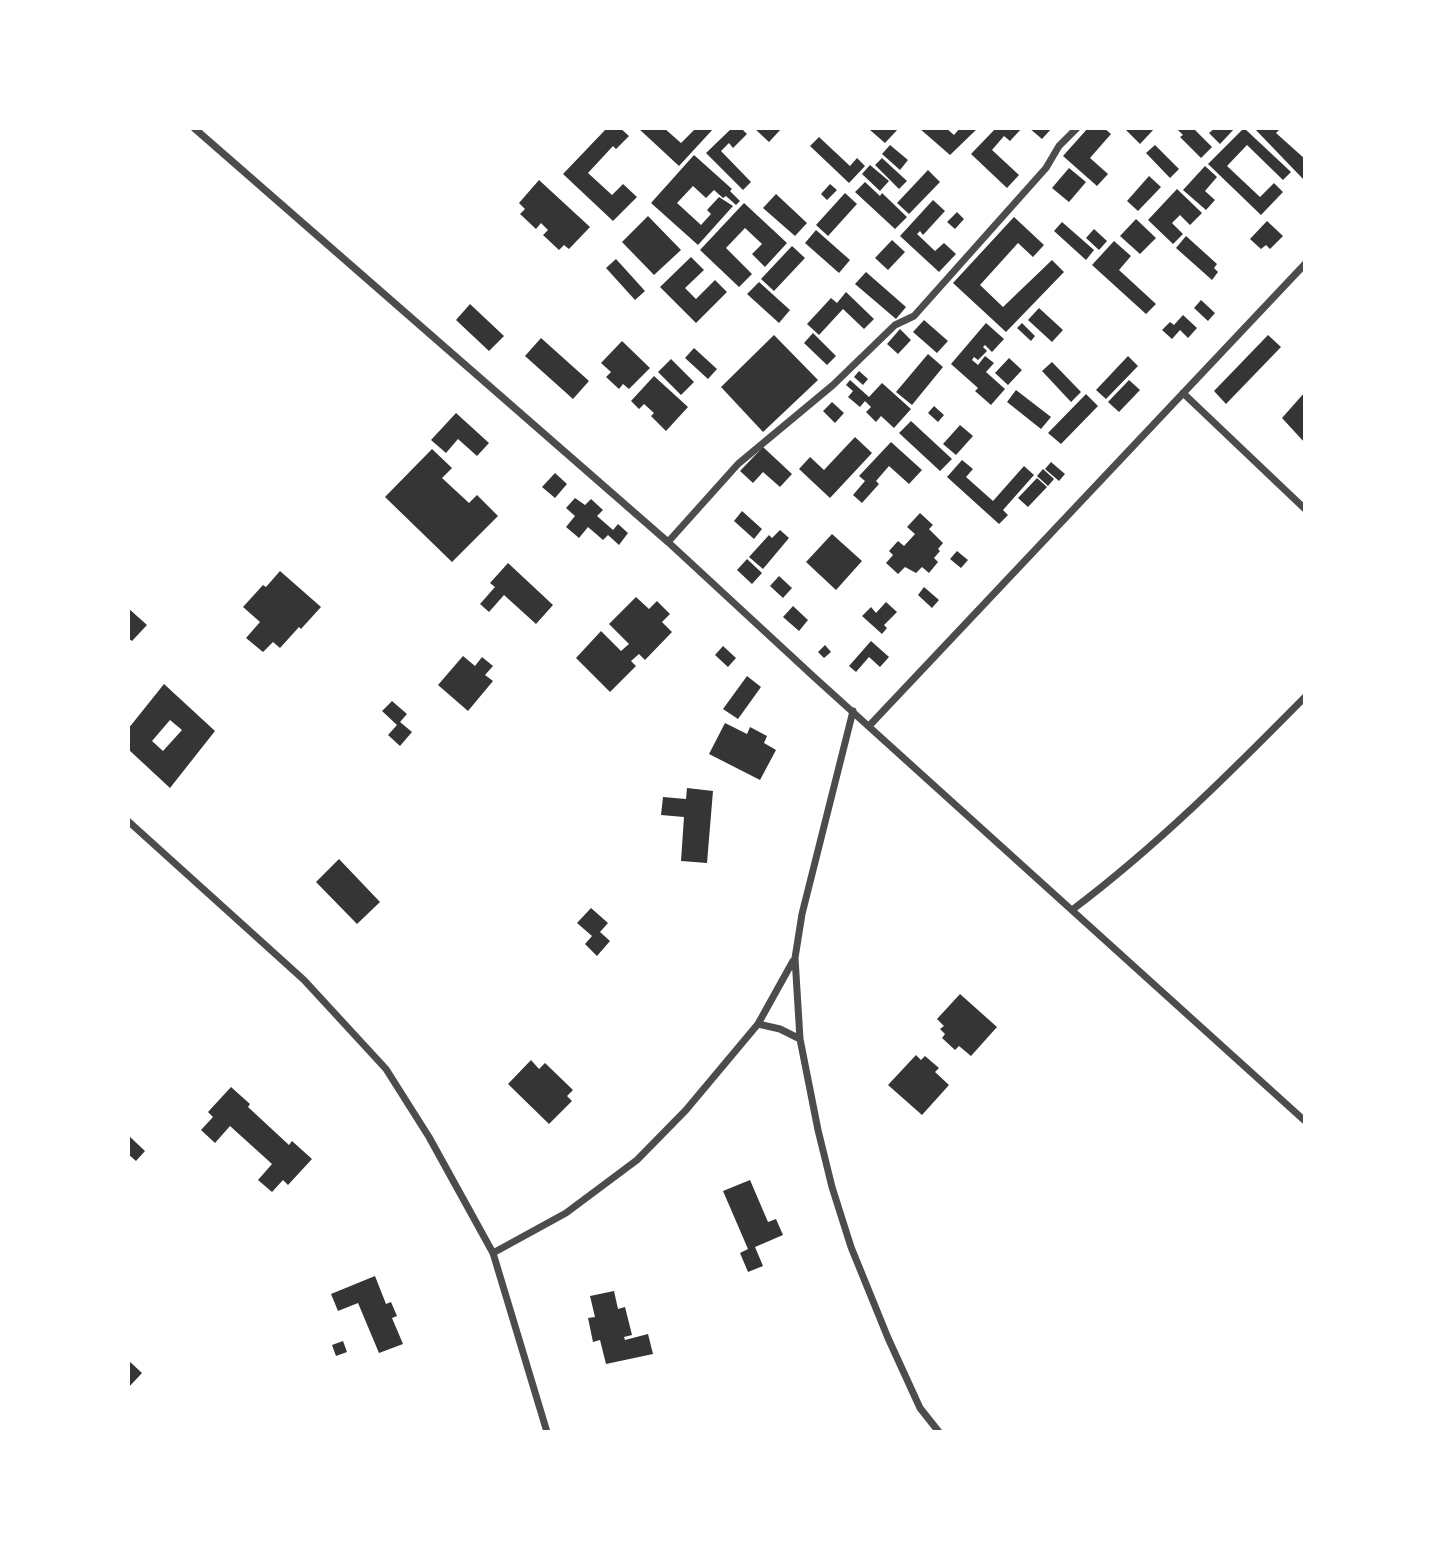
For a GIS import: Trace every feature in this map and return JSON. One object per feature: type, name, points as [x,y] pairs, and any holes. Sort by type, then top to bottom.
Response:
[{"type":"street","points":[[194,128],[668,542],[1305,1121]]},
{"type":"street","points":[[668,542],[738,464],[833,385],[895,325],[914,316],[1046,168],[1059,146],[1077,128]]},
{"type":"street","points":[[869,726],[1305,264]]},
{"type":"street","points":[[1183,393],[1305,509]]},
{"type":"street","points":[[1072,910],[1114,878],[1219,785],[1305,697]]},
{"type":"street","points":[[853,711],[814,867],[795,958],[800,1039],[829,1176],[851,1247],[920,1408],[939,1432]]},
{"type":"street","points":[[128,821],[304,980],[386,1069],[429,1137],[493,1253],[547,1432]]},
{"type":"street","points":[[493,1253],[545,1226],[622,1172],[686,1110],[758,1024],[795,958]]},
{"type":"street","points":[[758,1024],[780,1029],[800,1039]]},
{"type":"building","points":[[607,128],[620,128],[629,136],[616,149],[613,146],[588,173],[612,195],[623,184],[637,197],[613,221],[563,174]]},
{"type":"building","points":[[638,128],[664,128],[681,143],[696,128],[714,128],[679,166]]},
{"type":"building","points":[[732,128],[741,128],[747,134],[733,148],[729,143],[721,151],[751,182],[743,190],[706,153]]},
{"type":"building","points":[[754,128],[782,128],[769,142]]},
{"type":"building","points":[[899,128],[885,143],[870,130]]},
{"type":"building","points":[[919,128],[946,128],[954,135],[960,128],[978,128],[950,155]]},
{"type":"building","points":[[996,128],[1022,128],[1010,141],[1004,136],[992,150],[1019,175],[1007,188],[971,154]]},
{"type":"building","points":[[1029,128],[1052,128],[1042,139]]},
{"type":"building","points":[[1088,128],[1104,128],[1111,134],[1090,158],[1108,174],[1097,186],[1063,156]]},
{"type":"building","points":[[1124,128],[1155,128],[1140,144]]},
{"type":"building","points":[[1176,128],[1193,128],[1212,147],[1201,158],[1180,137],[1183,135]]},
{"type":"building","points":[[1215,128],[1235,128],[1220,144],[1209,133]]},
{"type":"building","points":[[1244,128],[1291,172],[1283,180],[1247,145],[1227,166],[1260,197],[1274,183],[1283,192],[1261,215],[1208,164]]},
{"type":"building","points":[[1254,128],[1279,130],[1276,133],[1305,159],[1304,180]]},
{"type":"building","points":[[819,137],[850,166],[857,158],[865,166],[849,183],[810,146]]},
{"type":"building","points":[[890,145],[908,160],[900,170],[882,154]]},
{"type":"building","points":[[1155,145],[1179,169],[1170,178],[1146,153]]},
{"type":"building","points":[[694,155],[732,189],[730,191],[740,201],[736,205],[714,190],[706,198],[693,186],[677,203],[701,225],[711,214],[707,210],[719,197],[733,206],[698,245],[651,203]]},
{"type":"building","points":[[882,158],[907,181],[899,189],[875,165]]},
{"type":"building","points":[[870,165],[889,181],[880,191],[862,174]]},
{"type":"building","points":[[1205,166],[1217,177],[1205,191],[1215,200],[1206,210],[1183,190]]},
{"type":"building","points":[[1069,168],[1086,182],[1069,202],[1052,188]]},
{"type":"building","points":[[928,170],[940,182],[909,214],[897,203]]},
{"type":"building","points":[[1149,176],[1161,187],[1138,211],[1127,201]]},
{"type":"building","points":[[539,180],[590,227],[569,249],[564,245],[559,250],[543,235],[548,230],[541,223],[536,229],[520,214],[525,209],[519,203]]},
{"type":"building","points":[[865,182],[880,196],[882,193],[907,217],[895,229],[855,192]]},
{"type":"building","points":[[830,184],[837,190],[827,200],[821,194]]},
{"type":"building","points":[[1177,189],[1202,213],[1190,225],[1180,215],[1172,223],[1183,234],[1173,244],[1148,220]]},
{"type":"building","points":[[845,193],[857,204],[828,236],[816,225]]},
{"type":"building","points":[[776,194],[807,223],[795,236],[763,208]]},
{"type":"building","points":[[933,200],[945,211],[923,235],[920,231],[917,234],[935,251],[944,243],[956,254],[939,272],[900,236]]},
{"type":"building","points":[[744,203],[787,243],[765,267],[752,254],[762,244],[745,228],[726,248],[752,274],[739,287],[700,250]]},
{"type":"building","points":[[957,212],[964,219],[955,229],[947,222]]},
{"type":"building","points":[[648,216],[681,250],[654,275],[622,242]]},
{"type":"building","points":[[1014,217],[1044,245],[1033,257],[1018,243],[980,285],[1003,307],[1052,260],[1064,272],[1006,332],[953,283]]},
{"type":"building","points":[[1136,219],[1156,238],[1140,254],[1120,236]]},
{"type":"building","points":[[1267,221],[1283,236],[1270,249],[1266,245],[1261,249],[1250,239]]},
{"type":"building","points":[[1062,222],[1094,250],[1086,260],[1054,231]]},
{"type":"building","points":[[1094,229],[1107,241],[1099,250],[1086,238]]},
{"type":"building","points":[[816,230],[850,260],[839,273],[805,243]]},
{"type":"building","points":[[1186,236],[1217,264],[1214,268],[1218,272],[1212,280],[1176,248]]},
{"type":"building","points":[[892,240],[905,252],[888,270],[875,258]]},
{"type":"building","points":[[1114,241],[1131,256],[1119,270],[1156,304],[1146,314],[1092,265]]},
{"type":"building","points":[[792,246],[805,258],[774,291],[761,279]]},
{"type":"building","points":[[691,257],[704,270],[685,288],[696,299],[715,280],[727,292],[696,323],[660,287]]},
{"type":"building","points":[[616,259],[645,291],[635,300],[606,268]]},
{"type":"building","points":[[866,272],[906,307],[896,319],[855,284]]},
{"type":"building","points":[[759,282],[790,310],[779,323],[747,294]]},
{"type":"building","points":[[846,292],[874,319],[864,329],[843,309],[819,335],[807,324],[831,298],[837,303]]},
{"type":"building","points":[[1201,300],[1215,313],[1208,321],[1194,308]]},
{"type":"building","points":[[470,304],[504,336],[489,351],[456,320]]},
{"type":"building","points":[[1039,308],[1063,330],[1052,342],[1028,320]]},
{"type":"building","points":[[1183,315],[1197,328],[1188,338],[1180,330],[1172,339],[1162,330],[1170,322],[1174,325]]},
{"type":"building","points":[[924,320],[948,341],[937,353],[913,332]]},
{"type":"building","points":[[986,323],[1004,339],[992,352],[985,345],[983,347],[987,351],[978,360],[974,357],[972,360],[978,365],[985,356],[994,363],[986,372],[1005,389],[991,405],[975,391],[978,388],[951,364]]},
{"type":"building","points":[[1022,323],[1035,336],[1031,341],[1017,328]]},
{"type":"building","points":[[900,329],[911,340],[898,354],[887,344]]},
{"type":"building","points":[[813,333],[836,356],[827,365],[804,343]]},
{"type":"building","points":[[774,335],[818,380],[763,432],[721,387]]},
{"type":"building","points":[[1268,335],[1281,347],[1226,404],[1214,391]]},
{"type":"building","points":[[541,338],[589,381],[573,399],[525,356]]},
{"type":"building","points":[[622,341],[650,368],[629,389],[623,384],[619,389],[606,377],[611,372],[601,363]]},
{"type":"building","points":[[694,348],[717,369],[708,379],[685,358]]},
{"type":"building","points":[[928,354],[943,367],[912,405],[896,392]]},
{"type":"building","points":[[1128,356],[1138,366],[1106,399],[1096,390]]},
{"type":"building","points":[[1009,358],[1022,370],[1008,385],[995,373]]},
{"type":"building","points":[[671,359],[694,382],[681,395],[658,372]]},
{"type":"building","points":[[1052,362],[1081,392],[1071,402],[1042,371]]},
{"type":"building","points":[[859,371],[868,379],[863,385],[854,377]]},
{"type":"building","points":[[654,376],[688,407],[666,431],[651,416],[654,413],[644,404],[639,409],[631,401]]},
{"type":"building","points":[[850,380],[869,397],[882,383],[911,409],[894,428],[881,416],[876,422],[866,412],[871,407],[865,401],[860,407],[848,397],[853,391],[846,385]]},
{"type":"building","points":[[1129,380],[1140,390],[1119,412],[1108,402]]},
{"type":"building","points":[[1016,390],[1051,417],[1041,429],[1007,402]]},
{"type":"building","points":[[1305,392],[1305,443],[1282,418]]},
{"type":"building","points":[[1086,394],[1098,406],[1061,444],[1048,433]]},
{"type":"building","points":[[832,402],[844,413],[835,423],[823,411]]},
{"type":"building","points":[[934,406],[944,415],[938,422],[928,413]]},
{"type":"building","points":[[456,413],[489,443],[477,456],[458,439],[446,453],[431,440]]},
{"type":"building","points":[[911,421],[952,459],[940,471],[899,433]]},
{"type":"building","points":[[960,425],[973,436],[956,455],[943,444]]},
{"type":"building","points":[[855,437],[872,453],[830,498],[799,469],[810,457],[824,470]]},
{"type":"building","points":[[891,442],[922,470],[909,484],[889,466],[876,481],[879,484],[862,503],[853,495],[865,481],[859,476]]},
{"type":"building","points":[[763,447],[792,474],[780,487],[763,472],[753,483],[740,471]]},
{"type":"building","points":[[432,449],[452,468],[442,478],[469,503],[477,495],[498,516],[452,562],[385,497]]},
{"type":"building","points":[[962,460],[973,469],[966,477],[993,501],[1024,466],[1034,475],[1003,510],[1008,515],[999,524],[947,477]]},
{"type":"building","points":[[1051,462],[1065,474],[1059,481],[1045,469]]},
{"type":"building","points":[[1043,469],[1054,479],[1048,486],[1037,476]]},
{"type":"building","points":[[555,473],[567,484],[555,498],[542,487]]},
{"type":"building","points":[[1037,478],[1047,487],[1028,507],[1018,498]]},
{"type":"building","points":[[575,498],[585,505],[591,499],[603,510],[597,516],[613,530],[618,524],[628,533],[619,545],[608,535],[603,540],[588,527],[579,538],[566,527],[575,516],[566,508]]},
{"type":"building","points":[[742,511],[762,529],[754,539],[734,521]]},
{"type":"building","points":[[920,513],[933,525],[929,529],[943,543],[934,558],[938,562],[929,573],[922,567],[916,573],[905,567],[898,574],[886,563],[893,555],[889,551],[898,541],[904,546],[915,534],[907,527]]},
{"type":"building","points":[[780,530],[789,538],[763,569],[749,557],[769,535],[772,538]]},
{"type":"building","points":[[832,534],[862,561],[836,590],[806,562]]},
{"type":"building","points":[[957,551],[968,560],[961,568],[950,559]]},
{"type":"building","points":[[747,559],[762,573],[752,584],[737,570]]},
{"type":"building","points":[[508,563],[553,605],[536,624],[504,595],[489,612],[480,604],[495,587],[490,583]]},
{"type":"building","points":[[280,571],[321,607],[280,648],[273,642],[263,652],[246,638],[260,622],[243,607]]},
{"type":"building","points":[[779,576],[792,588],[783,598],[770,586]]},
{"type":"building","points":[[924,587],[939,600],[932,608],[918,595]]},
{"type":"building","points":[[636,597],[649,609],[657,601],[670,614],[662,622],[672,632],[645,660],[639,654],[631,661],[636,666],[610,692],[576,658],[601,631],[621,651],[629,644],[609,624]]},
{"type":"building","points":[[886,602],[897,612],[884,625],[887,628],[882,634],[862,616],[871,607],[876,613]]},
{"type":"building","points":[[793,606],[808,620],[799,631],[783,617]]},
{"type":"building","points":[[128,608],[147,625],[132,641],[128,638]]},
{"type":"building","points":[[871,641],[889,657],[880,667],[869,657],[856,672],[849,666]]},
{"type":"building","points":[[825,645],[831,652],[824,658],[818,652]]},
{"type":"building","points":[[723,646],[736,658],[728,667],[715,655]]},
{"type":"building","points":[[463,656],[475,666],[482,657],[493,666],[485,675],[493,681],[468,711],[438,685]]},
{"type":"building","points":[[747,676],[761,687],[738,719],[723,709]]},
{"type":"building","points":[[164,684],[215,731],[170,788],[128,749],[128,729]],"holes":[[[170,720],[182,730],[163,751],[152,741]]]},
{"type":"building","points":[[392,701],[407,714],[400,722],[412,732],[400,746],[388,735],[397,725],[382,711]]},
{"type":"building","points":[[725,723],[747,734],[750,727],[767,736],[764,743],[776,750],[760,780],[709,754]]},
{"type":"building","points":[[687,788],[713,791],[707,863],[681,861],[684,817],[661,815],[663,797],[686,799]]},
{"type":"building","points":[[339,859],[380,902],[357,924],[316,882]]},
{"type":"building","points":[[591,908],[608,923],[600,932],[610,941],[597,956],[585,944],[592,936],[577,923]]},
{"type":"building","points":[[960,994],[997,1027],[971,1056],[959,1046],[955,1050],[942,1038],[945,1034],[940,1029],[944,1026],[937,1019]]},
{"type":"building","points":[[916,1055],[921,1060],[925,1056],[939,1068],[935,1072],[949,1085],[922,1115],[888,1085]]},
{"type":"building","points":[[531,1060],[539,1069],[545,1063],[573,1090],[567,1096],[572,1101],[549,1124],[508,1084]]},
{"type":"building","points":[[231,1087],[250,1104],[248,1107],[289,1145],[292,1141],[312,1159],[288,1185],[283,1180],[272,1192],[258,1180],[272,1164],[230,1126],[215,1143],[201,1130],[213,1117],[208,1112]]},
{"type":"building","points":[[128,1135],[145,1151],[136,1161],[128,1154]]},
{"type":"building","points":[[750,1180],[768,1222],[776,1219],[783,1235],[755,1247],[763,1266],[748,1272],[740,1253],[748,1249],[723,1191]]},
{"type":"building","points":[[375,1276],[386,1304],[391,1302],[397,1316],[392,1318],[403,1344],[379,1353],[358,1303],[338,1311],[331,1294]]},
{"type":"building","points":[[614,1291],[618,1309],[625,1307],[632,1335],[624,1337],[625,1340],[648,1334],[653,1354],[606,1364],[600,1340],[593,1342],[588,1318],[595,1317],[590,1296]]},
{"type":"building","points":[[343,1341],[347,1352],[336,1356],[332,1345]]},
{"type":"building","points":[[128,1360],[142,1373],[128,1388]]}]
